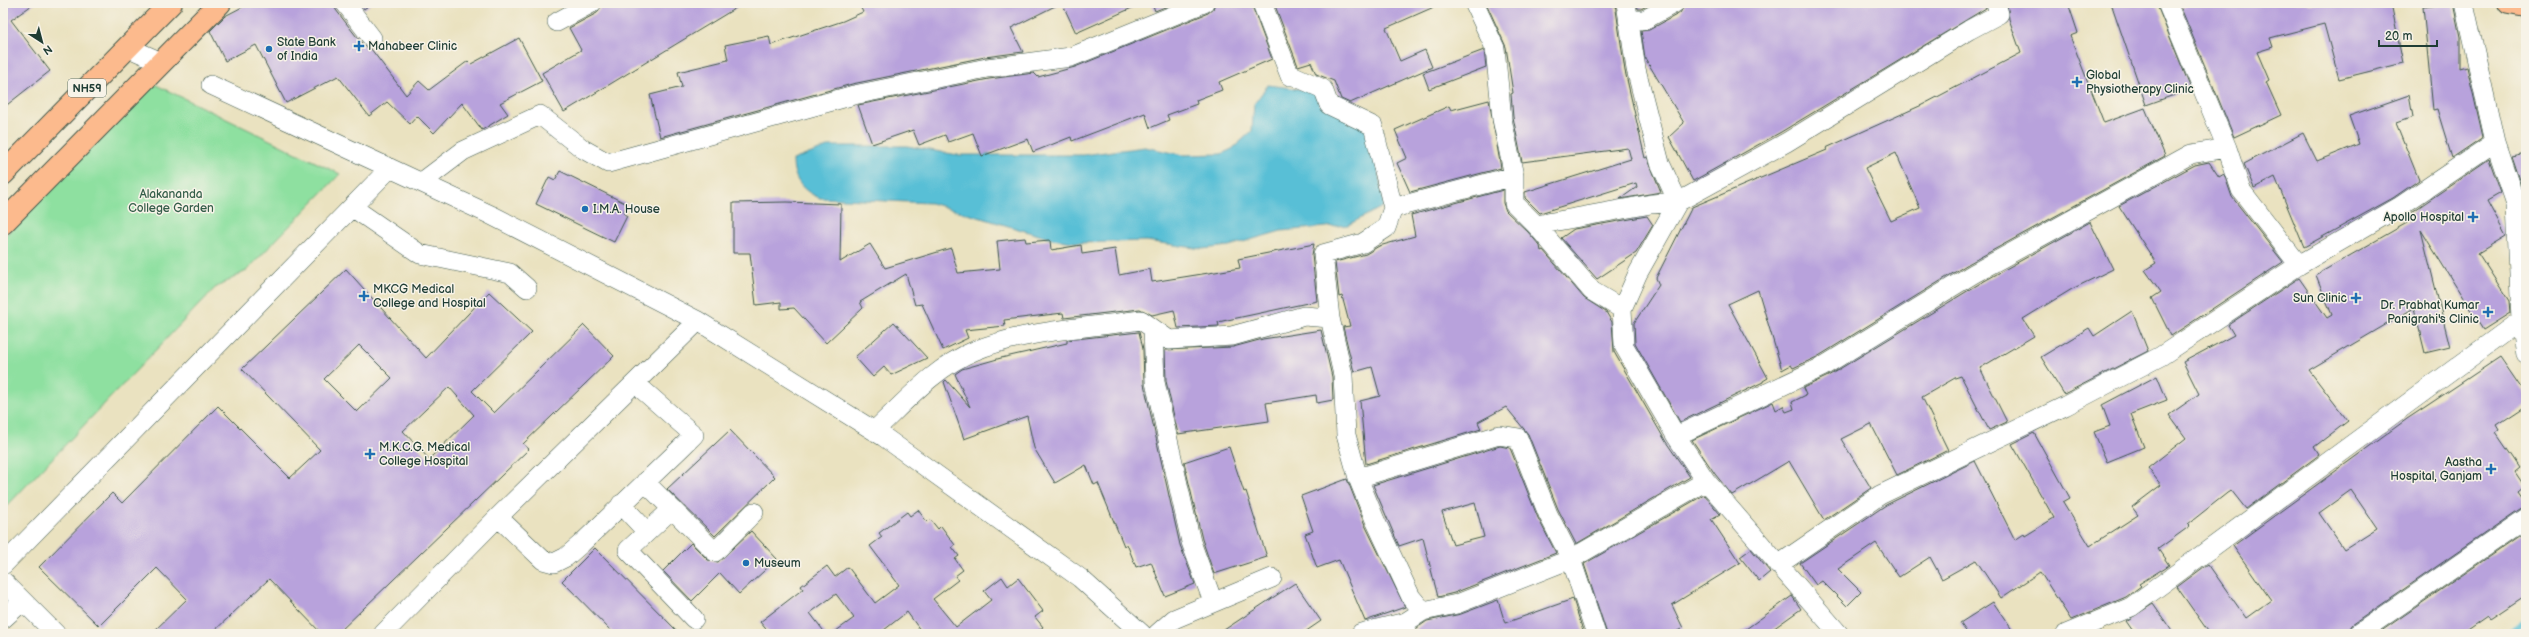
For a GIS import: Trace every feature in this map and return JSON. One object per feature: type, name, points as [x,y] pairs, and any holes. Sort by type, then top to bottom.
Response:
[{"type":"highway","name":"NH59","points":[[3,174],[171,3]]},
{"type":"highway","points":[[3,223],[220,3]]},
{"type":"highway","points":[[2508,3],[2526,6]]},
{"type":"street","points":[[345,3],[372,38]]},
{"type":"street","points":[[557,22],[592,3]]},
{"type":"street","points":[[422,182],[462,151],[540,115],[583,150],[608,163],[854,95],[987,68],[1071,57],[1204,3]]},
{"type":"street","points":[[1262,3],[1290,76],[1292,75],[1323,89],[1329,105],[1373,126],[1393,208],[1386,228],[1363,243],[1323,254],[1330,318],[1343,375],[1346,435],[1358,478],[1411,597],[1423,611]]},
{"type":"street","points":[[1474,3],[1495,48],[1502,119],[1514,176],[1514,204],[1536,225],[1592,291],[1622,309]]},
{"type":"street","points":[[1627,12],[1644,20],[1675,3]]},
{"type":"street","points":[[1536,225],[1651,204],[1678,202],[1787,142],[1969,30],[1999,14],[1996,3]]},
{"type":"street","points":[[2167,3],[2228,148],[2241,190],[2299,265]]},
{"type":"street","points":[[2464,3],[2496,142],[2521,203],[2521,320],[2526,354]]},
{"type":"street","points":[[1627,12],[1636,69],[1660,163],[1678,202]]},
{"type":"street","points":[[127,47],[161,62]]},
{"type":"street","points":[[211,85],[492,215],[698,321],[874,431],[1080,578],[1142,634]]},
{"type":"street","points":[[1778,565],[1880,495],[2065,406],[2161,356],[2299,265],[2399,207],[2496,142]]},
{"type":"street","points":[[1676,436],[1822,367],[1973,274],[2191,154],[2228,148]]},
{"type":"street","points":[[3,565],[390,168]]},
{"type":"street","points":[[1393,208],[1514,176]]},
{"type":"street","points":[[1678,202],[1638,273],[1622,309],[1624,346],[1676,436],[1706,481],[1839,634]]},
{"type":"street","points":[[352,207],[420,254],[510,273],[527,288]]},
{"type":"street","points":[[874,431],[942,370],[973,351],[1026,337],[1141,320],[1169,340],[1232,336],[1304,316],[1330,318]]},
{"type":"street","points":[[2066,634],[2131,607],[2521,320]]},
{"type":"street","points":[[383,634],[498,516],[636,384],[698,321]]},
{"type":"street","points":[[1153,329],[1155,382],[1190,542],[1214,602]]},
{"type":"street","points":[[498,516],[543,560],[554,563],[571,552],[694,435],[636,384]]},
{"type":"street","points":[[1358,478],[1499,435],[1518,438],[1548,514],[1571,559],[1596,634]]},
{"type":"street","points":[[1361,633],[1406,628],[1423,611],[1457,604],[1571,559],[1706,481]]},
{"type":"street","points":[[645,482],[715,552],[754,512]]},
{"type":"street","points":[[621,504],[647,532]]},
{"type":"street","points":[[672,509],[628,550],[694,619]]},
{"type":"street","points":[[2358,634],[2526,518]]},
{"type":"street","points":[[1157,634],[1174,619],[1272,578]]},
{"type":"street","points":[[3,581],[56,634]]},
{"type":"street","points":[[3,618],[23,601]]},
{"type":"green space","name":"Alakananda College Garden","points":[[150,82],[340,174],[246,271],[215,288],[3,510],[3,238]]},
{"type":"water","points":[[1268,85],[1314,91],[1372,134],[1384,206],[1348,225],[1281,231],[1229,246],[1202,249],[1146,241],[1080,243],[1052,239],[931,203],[820,198],[808,192],[800,184],[793,167],[793,160],[830,146],[907,146],[958,155],[1083,155],[1145,147],[1183,155],[1221,154],[1232,149],[1252,131],[1254,104]]},
{"type":"building","points":[[3,3],[35,3],[11,20],[50,71],[3,108]]},
{"type":"building","points":[[250,3],[334,3],[336,10],[363,45],[371,49],[406,95],[419,81],[429,90],[468,61],[471,64],[519,38],[542,81],[500,103],[508,114],[482,130],[462,103],[434,133],[417,116],[410,124],[387,102],[369,116],[338,76],[286,103],[256,45],[225,61],[210,31],[225,16]]},
{"type":"building","points":[[359,3],[372,3],[364,9]]},
{"type":"building","points":[[603,3],[744,3],[564,112],[542,73],[581,50],[569,28],[597,13]]},
{"type":"building","points":[[858,3],[1061,3],[1011,28],[1023,52],[985,57],[852,84],[660,137],[650,95],[682,87],[678,72],[728,60],[725,45],[769,36],[771,45],[843,21],[863,12]]},
{"type":"building","points":[[1062,3],[1143,3],[1076,33]]},
{"type":"building","points":[[1152,3],[1175,3],[1155,11]]},
{"type":"building","points":[[1215,3],[1251,3],[1272,59],[1219,82],[1222,90],[1196,100],[1197,104],[1167,115],[1169,120],[1150,128],[1145,113],[1072,141],[1071,137],[1033,152],[1028,139],[982,156],[973,133],[948,142],[945,135],[919,145],[913,130],[872,144],[858,105],[989,79],[1034,73],[1038,77],[1075,67],[1208,13],[1213,9]]},
{"type":"building","points":[[1274,3],[1443,3],[1386,28],[1400,61],[1425,50],[1432,67],[1350,103],[1341,99],[1334,81],[1316,74],[1311,62],[1298,66]]},
{"type":"building","points":[[1486,3],[1615,3],[1625,71],[1645,158],[1647,157],[1661,192],[1620,199],[1637,187],[1636,183],[1540,213],[1525,198],[1525,192],[1631,159],[1628,148],[1522,162],[1513,117],[1511,94],[1513,93],[1506,47]]},
{"type":"building","points":[[1637,3],[1652,3],[1638,9]]},
{"type":"building","points":[[1686,3],[1985,3],[1986,8],[1781,132],[1693,181],[1669,137],[1684,123],[1645,58],[1641,31],[1649,30],[1680,13]]},
{"type":"building","points":[[2007,3],[2068,3],[2078,33],[2070,36],[2104,123],[2145,108],[2165,156],[1968,264],[1817,357],[1793,368],[1791,365],[1782,370],[1758,290],[1728,304],[1768,378],[1763,382],[1680,422],[1635,343],[1634,323],[1659,285],[1656,278],[1692,207],[1827,150],[1826,148],[1922,105],[2021,53],[2009,19]],"holes":[[[1896,153],[1920,208],[1891,221],[1865,168]]]},
{"type":"building","points":[[2111,3],[2156,3],[2191,89],[2146,105]]},
{"type":"building","points":[[2189,3],[2391,3],[2403,63],[2339,79],[2324,24],[2270,38],[2273,47],[2257,52],[2269,80],[2266,82],[2281,115],[2234,137],[2181,8]]},
{"type":"building","points":[[2453,3],[2460,37],[2460,69],[2467,67],[2483,137],[2452,158],[2437,109],[2433,110],[2423,7]]},
{"type":"building","points":[[1484,50],[1486,67],[1429,89],[1423,73]]},
{"type":"building","points":[[2409,95],[2413,117],[2396,123],[2419,180],[2393,198],[2304,247],[2275,177],[2254,188],[2244,164],[2303,133],[2317,161],[2359,144],[2349,116]]},
{"type":"building","points":[[1489,100],[1501,168],[1410,192],[1397,163],[1407,158],[1395,130],[1449,106],[1451,110]]},
{"type":"building","points":[[2526,153],[2526,180],[2520,183],[2511,156]]},
{"type":"building","points":[[2489,159],[2501,193],[2487,201],[2506,236],[2478,253],[2509,301],[2510,313],[2483,330],[2421,230],[2450,347],[2425,353],[2414,308],[2309,370],[2348,421],[2314,447],[2319,455],[2246,509],[2231,490],[2188,524],[2190,526],[2158,549],[2169,565],[2139,584],[2141,586],[2126,597],[2071,620],[2040,572],[2001,598],[1976,560],[1942,579],[1930,557],[1899,577],[1876,543],[1838,569],[1861,592],[1847,606],[1822,581],[1816,585],[1800,563],[1886,505],[1975,461],[2015,540],[2024,534],[2025,536],[2054,518],[2012,444],[2034,433],[2070,498],[2063,502],[2090,546],[2138,515],[2132,507],[2161,485],[2148,468],[2186,438],[2169,415],[2199,394],[2183,362],[2234,335],[2228,325],[2299,278],[2327,318],[2332,315],[2316,275],[2412,220],[2409,214]]},
{"type":"building","points":[[2209,162],[2219,177],[2224,174],[2232,197],[2283,262],[2171,336],[2152,298],[2161,292],[2145,270],[2156,263],[2119,206],[2195,165]]},
{"type":"building","name":"I.M.A. House","points":[[560,171],[627,204],[623,213],[627,216],[614,242],[536,204],[549,177],[555,180]]},
{"type":"building","points":[[1503,190],[1503,203],[1506,211],[1528,232],[1540,246],[1541,251],[1543,250],[1584,298],[1606,312],[1612,322],[1614,352],[1666,442],[1690,477],[1576,544],[1558,509],[1528,434],[1506,407],[1478,422],[1481,429],[1366,464],[1360,401],[1380,396],[1372,367],[1354,372],[1343,327],[1350,326],[1342,296],[1339,297],[1335,262],[1366,254],[1379,246],[1415,236],[1411,215]]},
{"type":"building","points":[[787,202],[841,204],[840,262],[870,244],[885,268],[951,248],[958,273],[1000,269],[997,241],[1025,238],[1026,242],[1050,240],[1051,250],[1081,245],[1082,254],[1115,249],[1119,275],[1150,269],[1152,282],[1240,268],[1238,259],[1314,244],[1312,255],[1317,301],[1218,322],[1219,326],[1178,328],[1174,310],[1152,315],[1140,309],[1064,318],[1063,313],[1004,320],[1005,326],[965,330],[968,338],[943,350],[922,304],[915,305],[906,274],[860,302],[863,308],[826,343],[794,308],[781,309],[781,302],[756,305],[750,253],[733,253],[733,203]]},
{"type":"building","points":[[1647,216],[1653,225],[1636,253],[1597,279],[1561,238],[1574,229]]},
{"type":"building","points":[[2090,222],[2113,269],[2072,289],[2023,319],[2034,336],[1980,368],[2007,422],[1989,430],[1961,376],[1922,397],[1948,450],[1897,475],[1871,424],[1841,439],[1871,488],[1824,520],[1789,461],[1732,495],[1715,474],[1692,440],[1773,402],[1776,410],[1783,406],[1786,412],[1794,409],[1792,402],[1806,395],[1803,388],[1828,376],[1979,284]]},
{"type":"building","name":"M.K.C.G. Medical College Hospital","points":[[346,269],[426,358],[489,292],[532,332],[472,391],[494,413],[584,325],[614,356],[523,444],[529,449],[337,634],[322,634],[269,579],[211,634],[151,634],[187,599],[157,568],[99,626],[39,567],[112,493],[122,503],[218,406],[290,478],[320,450],[242,369]],"holes":[[[359,345],[392,378],[357,412],[324,379]],[[449,387],[474,415],[429,459],[403,431]]]},
{"type":"building","points":[[2132,311],[2148,351],[2064,394],[2041,357],[2089,328],[2094,336]]},
{"type":"building","points":[[894,322],[927,358],[891,375],[884,367],[873,377],[855,357]]},
{"type":"building","points":[[1321,330],[1332,377],[1333,400],[1317,403],[1316,395],[1266,403],[1269,421],[1178,434],[1166,381],[1165,350],[1233,347],[1263,339]]},
{"type":"building","points":[[1139,332],[1143,349],[1144,384],[1180,545],[1195,584],[1165,596],[1151,562],[1136,567],[1127,544],[1124,546],[1098,483],[1094,485],[1086,465],[1055,483],[1034,448],[1027,416],[964,439],[944,382],[946,380],[970,407],[955,374],[962,369],[1001,358],[1067,343],[1067,340]]},
{"type":"building","points":[[2500,357],[2526,395],[2526,406],[2497,425],[2500,430],[2496,433],[2520,468],[2515,472],[2525,487],[2519,492],[2526,502],[2526,507],[2520,509],[2352,625],[2347,634],[2210,634],[2177,587],[2208,564],[2246,618],[2271,600],[2233,546],[2407,419]],"holes":[[[2351,490],[2377,528],[2344,549],[2319,513]]]},
{"type":"building","points":[[2157,376],[2167,400],[2131,414],[2144,447],[2107,462],[2094,432],[2110,426],[2102,405]]},
{"type":"building","points":[[730,430],[775,477],[715,536],[667,489]]},
{"type":"building","points":[[1500,446],[1510,448],[1538,518],[1556,553],[1454,593],[1438,597],[1423,538],[1399,546],[1373,485]],"holes":[[[1475,503],[1484,537],[1453,545],[1442,512]]]},
{"type":"building","points":[[1229,447],[1244,492],[1246,491],[1267,557],[1214,574],[1202,539],[1184,462]]},
{"type":"building","points":[[1347,479],[1365,525],[1405,607],[1365,621],[1339,560],[1317,568],[1305,534],[1313,531],[1301,496]]},
{"type":"building","points":[[1704,495],[1720,514],[1711,519],[1740,563],[1672,605],[1683,628],[1672,634],[1607,634],[1584,564]]},
{"type":"building","points":[[918,510],[927,522],[930,519],[938,529],[941,526],[955,545],[952,547],[959,556],[955,559],[963,570],[955,576],[958,580],[933,599],[956,627],[991,600],[984,591],[1002,577],[1008,586],[1018,578],[1043,611],[1035,617],[1043,627],[1034,634],[923,634],[907,612],[879,634],[832,634],[854,618],[836,594],[810,613],[826,634],[770,634],[760,622],[803,589],[801,586],[827,566],[835,577],[848,567],[875,603],[899,585],[870,546],[882,537],[879,533],[907,512],[910,516]]},
{"type":"building","points":[[751,531],[777,559],[739,594],[720,573],[692,601],[663,571],[691,543],[708,560],[718,562]]},
{"type":"building","points":[[2526,531],[2526,595],[2490,619],[2488,616],[2462,634],[2377,634]]},
{"type":"building","points":[[595,548],[680,634],[614,634],[562,581]]},
{"type":"building","points":[[1751,549],[1770,572],[1759,581],[1740,557]]},
{"type":"building","points":[[1295,583],[1321,621],[1302,634],[1218,634]]},
{"type":"building","points":[[1792,596],[1801,609],[1766,634],[1739,634]]},
{"type":"building","points":[[1573,599],[1584,634],[1416,634],[1417,628],[1427,621],[1461,614],[1498,600],[1505,623]]},
{"type":"building","points":[[1993,602],[2015,634],[1968,634],[1960,623]]},
{"type":"building","points":[[2153,604],[2174,634],[2135,634],[2126,621]]},
{"type":"waterway","points":[[2507,634],[2526,620]]},
{"type":"place","name":"Mahabeer Clinic","points":[[359,46]]},
{"type":"place","name":"State Bank of India","points":[[269,49]]},
{"type":"place","name":"Global Physiotherapy Clinic","points":[[2077,82]]},
{"type":"place","name":"I.M.A. House","points":[[585,209]]},
{"type":"place","name":"Apollo Hospital","points":[[2473,217]]},
{"type":"place","name":"MKCG Medical College and Hospital","points":[[364,296]]},
{"type":"place","name":"Sun Clinic","points":[[2356,298]]},
{"type":"place","name":"Dr. Prabhat Kumar Panigrahi's Clinic","points":[[2488,312]]},
{"type":"place","name":"M.K.C.G. Medical College Hospital","points":[[370,454]]},
{"type":"place","name":"Aastha Hospital, Ganjam","points":[[2491,469]]},
{"type":"place","name":"Museum","points":[[746,563]]}]
